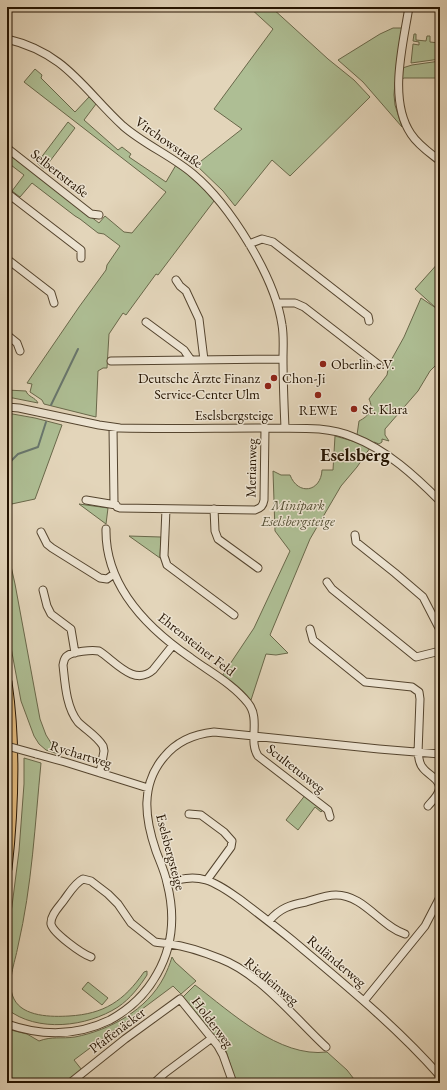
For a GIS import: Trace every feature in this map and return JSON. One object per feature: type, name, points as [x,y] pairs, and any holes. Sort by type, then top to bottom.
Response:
[{"type":"main road","points":[[7,682],[12,727],[13,756],[12,824],[7,869]]},
{"type":"street","points":[[408,7],[400,67],[398,100],[405,124],[415,140],[440,161]]},
{"type":"street","name":"Virchowstraße","points":[[7,39],[34,48],[60,63],[83,83],[125,128],[193,174],[216,198],[249,244],[269,280],[278,303],[282,326],[285,428]]},
{"type":"street","name":"Selbertstraße","points":[[7,148],[91,214],[99,215]]},
{"type":"street","points":[[7,194],[81,250],[81,258]]},
{"type":"street","points":[[249,244],[262,239],[273,242],[368,316],[369,321]]},
{"type":"street","points":[[7,259],[51,293],[54,303]]},
{"type":"street","points":[[176,280],[186,291],[198,319],[204,360]]},
{"type":"street","points":[[278,303],[294,303],[304,307],[379,365]]},
{"type":"street","points":[[146,322],[184,350],[191,360]]},
{"type":"street","points":[[7,335],[17,343],[20,351]]},
{"type":"street","points":[[111,361],[283,359]]},
{"type":"street","name":"Eselsbergsteige","points":[[7,407],[26,409],[113,427],[285,428],[326,430],[357,438],[386,455],[437,494],[440,502]]},
{"type":"street","points":[[113,427],[113,500],[116,505]]},
{"type":"street","name":"Merianweg","points":[[86,500],[116,505],[120,508],[255,510],[260,508],[264,504],[265,428]]},
{"type":"street","points":[[166,509],[164,556],[167,565],[234,615]]},
{"type":"street","points":[[214,509],[215,531],[218,539],[258,568]]},
{"type":"street","name":"Ehrensteiner Feld","points":[[106,529],[107,549],[114,574],[124,593],[139,613],[156,631],[228,684],[249,704],[254,717],[254,736]]},
{"type":"street","points":[[41,532],[47,544],[52,548],[100,578],[107,579],[114,574]]},
{"type":"street","points":[[355,535],[356,542],[396,573],[423,597],[440,630]]},
{"type":"street","points":[[327,582],[332,589],[416,657],[440,651]]},
{"type":"street","points":[[43,590],[47,606],[51,614],[71,629],[75,653]]},
{"type":"street","points":[[310,629],[313,640],[365,682],[412,687],[419,692],[419,760],[423,769],[438,781],[440,786],[439,792],[428,806]]},
{"type":"street","points":[[100,773],[104,751],[103,746],[78,721],[69,706],[63,665],[64,660],[67,656],[75,653],[94,650],[99,651],[128,674],[135,676],[151,672],[173,645]]},
{"type":"street","name":"Eselsbergsteige","points":[[8,1025],[37,1032],[66,1033],[81,1031],[93,1027],[117,1016],[134,1004],[148,987],[160,968],[169,943],[172,920],[167,882],[155,850],[149,824],[146,798],[152,776],[162,759],[174,746],[201,733],[214,732],[440,754]]},
{"type":"street","name":"Scultetusweg","points":[[254,736],[255,752],[258,756],[328,810],[330,817]]},
{"type":"street","name":"Rychartweg","points":[[7,746],[148,788]]},
{"type":"street","points":[[189,814],[201,815],[224,832],[232,841],[232,847],[207,880]]},
{"type":"street","name":"Ruländerweg","points":[[167,882],[188,877],[207,880],[230,893],[269,921],[364,1001],[410,1043],[440,1076]]},
{"type":"street","name":"Riedleinweg","points":[[91,957],[74,947],[60,935],[51,924],[54,913],[77,883],[83,879],[91,881],[108,894],[118,904],[131,923],[151,939],[159,943],[169,943],[220,958],[244,971],[260,983],[326,1047]]},
{"type":"street","points":[[269,921],[277,912],[288,906],[330,896],[341,896],[358,902],[388,926],[405,934]]},
{"type":"street","points":[[364,1001],[425,926],[440,896]]},
{"type":"street","name":"Holderweg","points":[[180,999],[212,1038],[223,1055],[233,1083]]},
{"type":"street","name":"Pfaffenäcker","points":[[70,1083],[125,1039],[180,999]]},
{"type":"street","points":[[154,1083],[165,1072],[212,1038]]},
{"type":"green space","points":[[249,7],[271,7],[328,59],[354,80],[370,97],[290,176],[272,160],[235,206],[223,191],[196,165],[242,129],[214,109],[273,29]]},
{"type":"green space","points":[[393,28],[402,28],[396,70],[412,65],[440,61],[440,78],[404,78],[395,82],[395,105],[402,127],[363,82],[338,60],[380,34]]},
{"type":"green space","points":[[414,34],[416,34],[416,40],[426,41],[427,36],[430,36],[430,42],[439,43],[440,37],[440,59],[411,63],[413,44],[419,45],[419,42],[413,41]]},
{"type":"green space","points":[[35,69],[42,75],[41,78],[75,112],[89,97],[96,104],[84,120],[118,150],[122,147],[131,154],[129,157],[166,182],[176,165],[197,181],[214,201],[158,275],[156,274],[126,315],[123,313],[109,334],[107,368],[103,368],[98,371],[96,417],[44,404],[42,400],[30,392],[32,384],[27,383],[106,270],[107,265],[120,246],[104,234],[98,233],[32,183],[20,197],[12,191],[24,175],[7,162],[7,153],[99,223],[105,216],[124,232],[132,233],[166,192],[24,82]]},
{"type":"green space","points":[[68,122],[75,128],[44,169],[37,163]]},
{"type":"green space","name":"Minipark Eselsbergsteige","points":[[440,261],[440,361],[430,371],[418,391],[385,429],[385,435],[389,441],[382,439],[382,442],[379,444],[374,442],[357,467],[341,486],[310,539],[270,635],[288,653],[276,655],[266,654],[251,700],[222,676],[254,628],[290,551],[275,531],[273,471],[281,475],[290,475],[298,486],[309,489],[318,483],[322,470],[333,470],[335,436],[356,442],[359,421],[370,412],[371,406],[369,399],[387,375],[389,364],[404,337],[421,298],[436,308],[415,289]]},
{"type":"green space","points":[[7,390],[26,391],[28,395],[35,399],[38,403],[13,398],[7,399]]},
{"type":"green space","points":[[7,413],[62,425],[35,499],[7,505]]},
{"type":"green space","points":[[79,504],[108,508],[106,524]]},
{"type":"green space","points":[[129,536],[161,537],[160,558]]},
{"type":"green space","points":[[7,548],[40,719],[46,735],[58,754],[46,750],[39,744],[34,736],[21,701],[7,626]]},
{"type":"green space","points":[[24,758],[41,763],[27,901],[11,980],[14,999],[18,1005],[24,1009],[38,1015],[81,1015],[103,1009],[121,998],[129,991],[144,972],[147,971],[147,975],[141,984],[131,996],[118,1007],[106,1014],[77,1023],[47,1024],[33,1022],[19,1017],[7,1009],[7,933],[19,851],[24,784]]},
{"type":"green space","points":[[306,794],[323,810],[321,812],[315,807],[298,830],[286,820]]},
{"type":"green space","points":[[172,957],[175,962],[196,981],[181,994],[173,986],[74,1060],[82,1070],[65,1083],[7,1083],[7,1029],[27,1034],[39,1041],[52,1038],[75,1037],[88,1034],[114,1024],[138,1009],[157,989],[164,977]]},
{"type":"green space","points":[[88,982],[108,998],[102,1005],[82,989]]},
{"type":"green space","points":[[195,985],[240,1020],[274,1041],[291,1048],[309,1052],[327,1052],[347,1070],[357,1083],[236,1083],[226,1051],[183,997]]},
{"type":"waterway","points":[[51,405],[78,349]]},
{"type":"waterway","points":[[7,465],[18,454],[38,447],[46,422]]},
{"type":"place","name":"Oberlin e.V.","points":[[323,364]]},
{"type":"place","name":"Chon-Ji","points":[[274,378]]},
{"type":"place","name":"Deutsche Ärzte Finanz Service-Center Ulm","points":[[268,386]]},
{"type":"place","name":"REWE","points":[[318,395]]},
{"type":"place","name":"St. Klara","points":[[354,409]]},
{"type":"district","name":"Eselsberg","points":[[355,454]]}]
